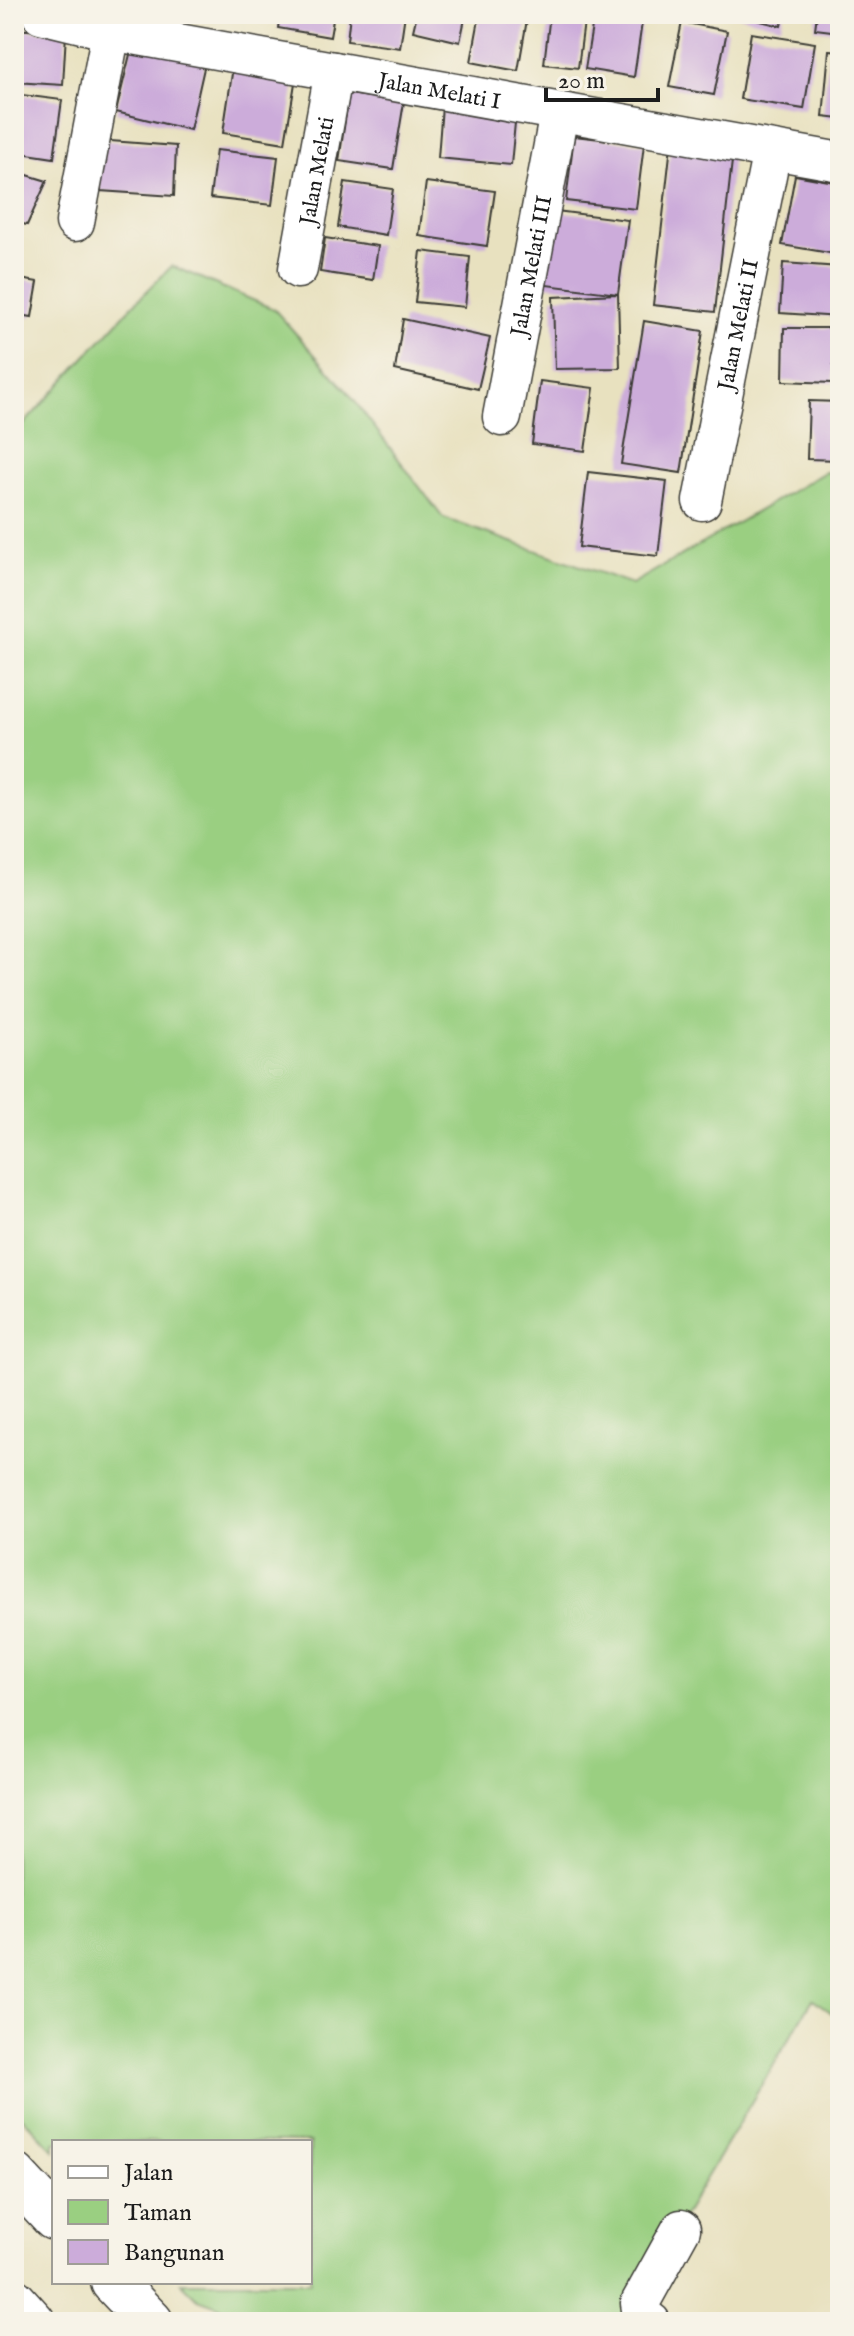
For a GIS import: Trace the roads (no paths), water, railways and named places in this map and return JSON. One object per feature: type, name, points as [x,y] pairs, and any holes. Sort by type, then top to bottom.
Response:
[{"type":"main road","points":[[14,2175],[52,2216]]},
{"type":"main road","points":[[115,2284],[151,2322]]},
{"type":"main road","points":[[14,2301],[33,2322]]},
{"type":"street","name":"Jalan Melati I","points":[[41,14],[111,31],[840,162]]},
{"type":"street","points":[[75,222],[111,31]]},
{"type":"street","name":"Jalan Melati","points":[[298,269],[334,71]]},
{"type":"street","name":"Jalan Melati III","points":[[502,417],[559,113]]},
{"type":"street","name":"Jalan Melati II","points":[[702,501],[772,150]]},
{"type":"street","points":[[651,2322],[642,2316],[640,2303],[681,2229]]}]
